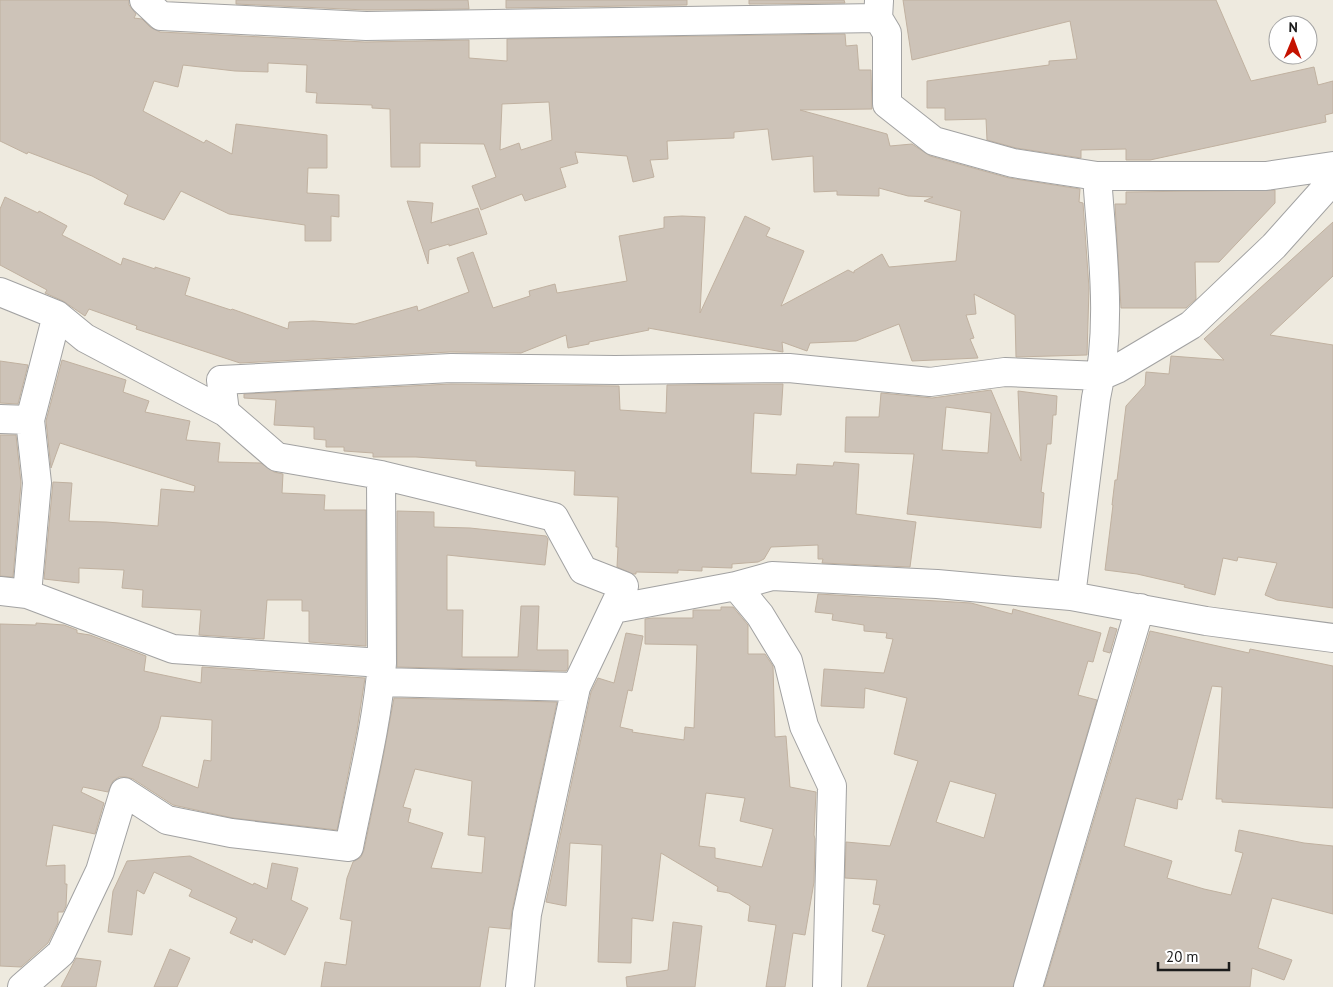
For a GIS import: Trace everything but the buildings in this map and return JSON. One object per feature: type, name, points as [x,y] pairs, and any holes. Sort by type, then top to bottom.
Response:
[{"type":"street","points":[[144,0],[161,16],[366,26],[879,9],[888,33],[887,104],[934,141],[1013,163],[1097,176],[1266,176],[1333,166]]},
{"type":"street","points":[[1071,596],[1096,398],[1102,376],[1106,310],[1097,176]]},
{"type":"street","points":[[225,412],[221,380],[442,369],[789,368],[930,382],[1005,372],[1102,376],[1191,325],[1274,246],[1333,180]]},
{"type":"street","points":[[0,292],[57,315],[85,338],[225,412],[277,456],[381,475],[554,517],[583,570],[624,586]]},
{"type":"street","points":[[27,594],[37,483],[30,420],[57,315]]},
{"type":"street","points":[[0,418],[30,420]]},
{"type":"street","points":[[22,987],[61,953],[100,872],[124,792],[167,820],[231,833],[349,847],[368,755],[381,672],[381,475]]},
{"type":"street","points":[[624,586],[619,608],[736,586],[772,576],[937,584],[1071,596],[1206,621],[1333,638]]},
{"type":"street","points":[[520,987],[527,914],[576,688],[624,586]]},
{"type":"street","points":[[736,586],[760,615],[788,660],[804,726],[832,786],[827,987]]},
{"type":"street","points":[[0,591],[27,594],[173,649],[381,672],[576,688]]},
{"type":"street","points":[[1028,987],[1140,608]]}]
